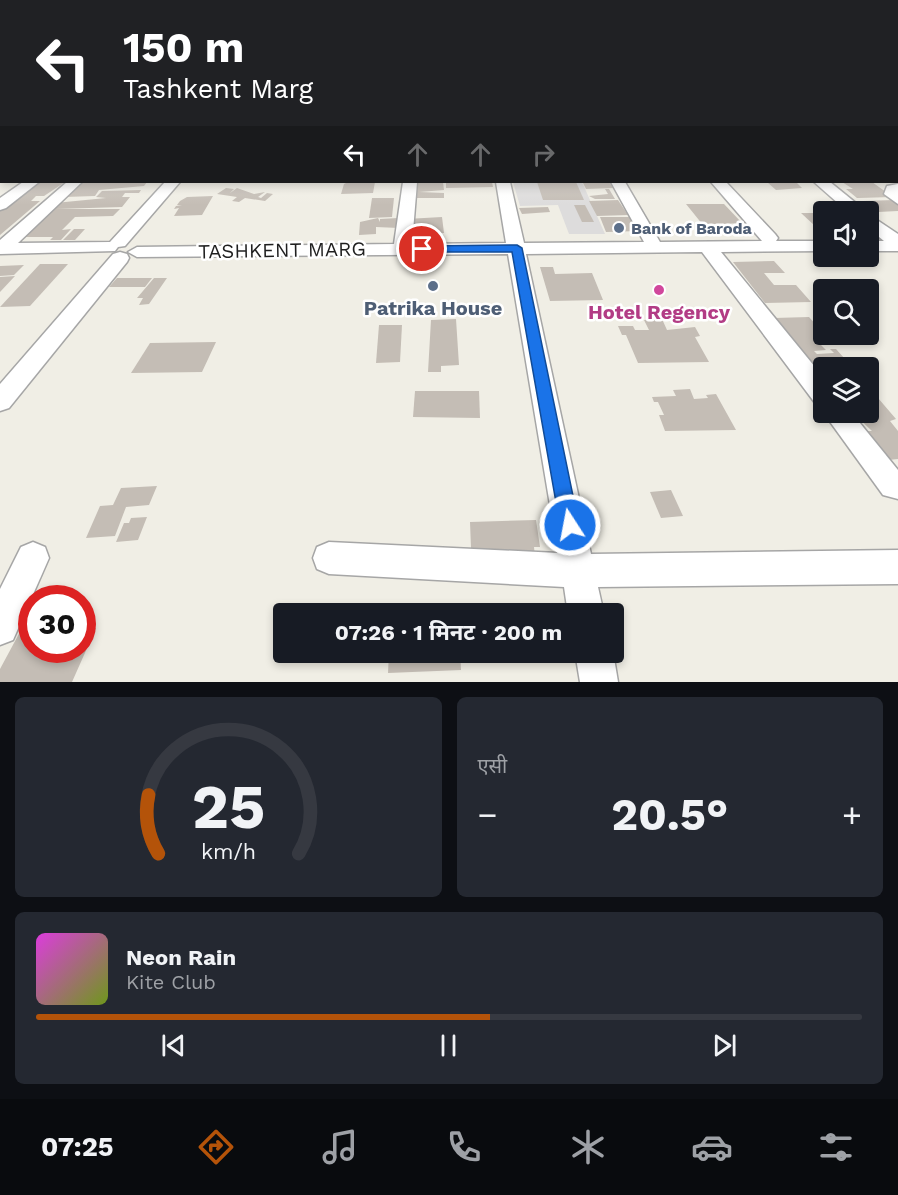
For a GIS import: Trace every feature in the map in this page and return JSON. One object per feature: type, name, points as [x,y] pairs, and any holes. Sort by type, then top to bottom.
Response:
[{"type":"street","points":[[0,205],[31,183]]},
{"type":"street","points":[[0,251],[74,183]]},
{"type":"street","points":[[0,400],[123,249],[172,183]]},
{"type":"street","points":[[0,378],[186,183]]},
{"type":"street","points":[[403,244],[410,183]]},
{"type":"street","points":[[503,183],[584,603]]},
{"type":"street","points":[[619,183],[652,241]]},
{"type":"street","points":[[719,183],[769,238]]},
{"type":"street","points":[[822,183],[845,201]]},
{"type":"street","points":[[898,189],[892,189],[892,194],[898,199]]},
{"type":"street","points":[[879,227],[896,240]]},
{"type":"street","name":"TASHKENT MARG","points":[[123,249],[516,245],[813,237]]},
{"type":"street","points":[[879,238],[896,240]]},
{"type":"street","points":[[879,244],[896,240]]},
{"type":"street","name":"TASHKENT MARG","points":[[0,251],[403,244],[708,248],[813,246]]},
{"type":"street","points":[[708,248],[813,382]]},
{"type":"street","points":[[844,423],[893,486],[898,486]]},
{"type":"street","points":[[0,627],[33,558]]},
{"type":"street","points":[[329,558],[578,571],[898,567]]},
{"type":"street","points":[[596,663],[599,682]]},
{"type":"shaded area","points":[[513,183],[582,183],[605,234],[569,234],[558,205],[520,206]]},
{"type":"building","points":[[26,183],[64,183],[44,196],[36,196],[31,201],[40,201],[0,235],[0,203],[21,186],[37,186],[23,185]]},
{"type":"building","points":[[79,183],[146,183],[144,186],[99,190],[95,196],[64,197]]},
{"type":"building","points":[[375,183],[373,193],[341,194],[344,184]]},
{"type":"building","points":[[413,183],[443,183],[444,190],[419,192],[444,193],[444,198],[412,198]]},
{"type":"building","points":[[446,183],[492,183],[493,187],[446,188]]},
{"type":"building","points":[[537,183],[576,183],[584,200],[543,200]]},
{"type":"building","points":[[583,183],[610,183],[613,188],[586,189]]},
{"type":"building","points":[[768,183],[797,183],[802,188],[776,190]]},
{"type":"building","points":[[844,183],[873,183],[893,197],[857,198],[846,189],[853,189]]},
{"type":"building","points":[[226,188],[234,189],[230,193],[237,188],[254,194],[265,192],[258,197],[261,198],[267,193],[273,194],[265,201],[245,198],[239,202],[232,201],[237,197],[217,194]]},
{"type":"building","points":[[605,189],[609,189],[615,199],[595,199],[589,196],[608,194]]},
{"type":"building","points":[[141,190],[139,193],[125,193],[122,197],[130,197],[122,207],[56,209],[120,209],[113,216],[75,217],[62,230],[71,229],[61,240],[50,240],[53,237],[16,237],[55,203],[106,198],[96,197],[102,191]]},
{"type":"building","points":[[213,196],[202,215],[174,216],[179,208],[174,209],[176,206],[182,205],[177,205],[187,197]]},
{"type":"building","points":[[372,198],[394,198],[392,217],[369,218]]},
{"type":"building","points":[[618,200],[628,215],[597,216],[589,201]]},
{"type":"building","points":[[894,200],[898,203],[898,211],[879,212],[879,201],[863,201]]},
{"type":"building","points":[[686,204],[724,204],[742,223],[703,225]]},
{"type":"building","points":[[574,205],[585,205],[594,222],[582,222]]},
{"type":"building","points":[[548,207],[550,212],[522,214],[519,208]]},
{"type":"building","points":[[801,213],[813,213],[813,224]]},
{"type":"building","points":[[442,217],[444,233],[411,234],[406,219]]},
{"type":"building","points":[[600,217],[632,217],[639,231],[606,232]]},
{"type":"building","points":[[378,218],[380,222],[380,219],[398,218],[399,228],[376,227],[376,234],[359,235],[360,222]]},
{"type":"building","points":[[74,229],[85,229],[75,240],[63,240]]},
{"type":"building","points":[[774,261],[785,273],[764,273],[774,285],[796,285],[811,302],[765,303],[733,262]]},
{"type":"building","points":[[40,264],[68,264],[30,306],[0,307]]},
{"type":"building","points":[[24,265],[14,275],[0,276],[0,266]]},
{"type":"building","points":[[540,267],[553,267],[555,274],[592,273],[603,300],[550,301]]},
{"type":"building","points":[[15,276],[0,292],[0,277]]},
{"type":"building","points":[[117,278],[152,278],[145,287],[109,287]]},
{"type":"building","points":[[154,278],[167,278],[149,304],[139,305],[143,298],[137,298]]},
{"type":"building","points":[[809,317],[813,321],[813,345],[821,345],[826,350],[814,351],[817,354],[834,353],[830,349],[836,349],[843,357],[813,357],[813,366],[774,318]]},
{"type":"building","points":[[456,319],[459,365],[441,366],[441,372],[428,372],[431,320]]},
{"type":"building","points":[[662,319],[667,330],[695,327],[700,336],[695,337],[709,362],[638,363],[626,335],[622,335],[618,326],[633,326],[635,330],[649,330],[644,320]]},
{"type":"building","points":[[379,325],[402,325],[400,362],[376,363]]},
{"type":"building","points":[[216,342],[202,372],[131,373],[150,343]]},
{"type":"building","points":[[690,389],[694,399],[708,398],[706,395],[716,394],[736,430],[665,431],[659,415],[664,415],[658,402],[654,402],[652,397],[676,396],[673,390]]},
{"type":"building","points":[[415,391],[479,391],[480,418],[413,417]]},
{"type":"building","points":[[879,399],[896,419],[890,421],[898,431],[898,459],[888,460],[866,431],[872,431],[864,423],[879,423]]},
{"type":"building","points":[[157,486],[149,505],[126,507],[115,536],[86,538],[100,506],[113,505],[121,488]]},
{"type":"building","points":[[671,490],[683,516],[661,518],[650,492]]},
{"type":"building","points":[[147,517],[138,540],[116,542],[124,523],[129,523],[131,518]]},
{"type":"building","points":[[536,520],[540,547],[534,547],[535,557],[481,558],[481,548],[471,548],[470,522]]},
{"type":"building","points":[[18,636],[18,663],[80,663],[72,682],[0,682],[0,669]]},
{"type":"building","points":[[388,663],[461,663],[461,670],[388,673]]},
{"type":"place","name":"Bank of Baroda","points":[[619,228]]},
{"type":"place","name":"Patrika House","points":[[433,286]]},
{"type":"place","name":"Hotel Regency","points":[[659,290]]},
{"type":"route","points":[[422,249],[517,248],[570,525]]}]
